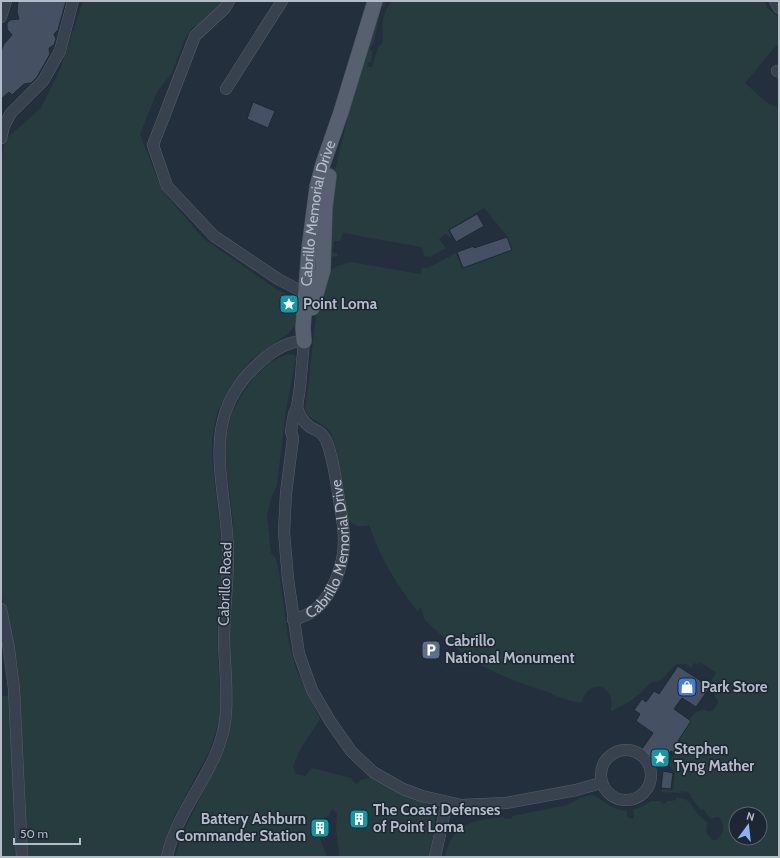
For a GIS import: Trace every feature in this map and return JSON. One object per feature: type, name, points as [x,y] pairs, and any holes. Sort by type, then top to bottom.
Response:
[{"type":"main road","name":"Cabrillo Memorial Drive","points":[[304,341],[303,328],[305,293],[311,226],[317,187],[375,1]]},
{"type":"main road","name":"Cabrillo Memorial Drive","points":[[304,341],[316,291],[323,270],[327,188],[338,137],[341,112]]},
{"type":"street","points":[[1,138],[4,126],[11,114],[43,81],[60,51],[73,1]]},
{"type":"street","points":[[229,1],[226,8],[195,36],[153,145],[167,186],[214,236],[278,279],[305,293]]},
{"type":"street","points":[[226,89],[282,1]]},
{"type":"street","points":[[775,1],[779,8]]},
{"type":"street","name":"Cabrillo Road","points":[[167,857],[176,828],[213,757],[220,741],[225,723],[226,699],[224,628],[228,567],[227,529],[219,459],[219,438],[222,421],[235,392],[253,368],[283,346],[296,341],[304,341]]},
{"type":"street","name":"Cabrillo Memorial Drive","points":[[297,407],[303,420],[308,426],[314,428],[325,438],[332,461],[342,528],[343,553],[334,583],[323,601],[311,613],[293,620],[284,532],[286,493],[293,438],[291,431],[294,414],[297,407],[304,341]]},
{"type":"street","points":[[293,438],[299,432],[314,428]]},
{"type":"street","points":[[1,609],[9,648],[14,689],[22,857]]},
{"type":"street","points":[[293,620],[298,654],[312,690],[330,721],[351,751],[373,772],[403,789],[422,796],[461,805],[506,803],[576,790],[601,783]]},
{"type":"street","points":[[623,750],[635,752],[645,759],[651,771],[650,784],[643,794],[632,800],[619,800],[608,793],[601,783],[601,767],[611,755],[623,750]]},
{"type":"street","points":[[435,857],[447,802]]},
{"type":"green space","points":[[83,1],[226,1],[211,18],[192,28],[184,41],[172,73],[157,92],[140,134],[162,190],[203,238],[276,289],[293,297],[298,305],[297,323],[289,333],[251,360],[231,386],[217,413],[212,438],[212,457],[222,551],[221,585],[217,618],[221,708],[219,722],[209,752],[174,817],[167,834],[161,857],[26,857],[18,669],[13,639],[1,593],[2,155],[5,140],[41,108],[61,67]]},
{"type":"green space","points":[[380,1],[386,2],[385,6],[381,7],[374,43],[370,48],[372,52],[371,62],[368,63],[367,67],[372,67],[378,47],[383,42],[383,20],[390,1],[765,1],[767,8],[779,17],[779,44],[745,83],[766,102],[779,108],[779,857],[444,857],[453,837],[466,825],[483,820],[504,817],[505,819],[512,818],[512,816],[567,805],[580,798],[591,795],[610,806],[627,811],[627,817],[633,819],[633,810],[651,801],[660,801],[663,804],[667,801],[676,800],[676,798],[685,799],[708,823],[706,830],[709,837],[713,840],[717,840],[723,829],[723,823],[719,817],[711,819],[703,809],[701,810],[687,792],[662,792],[661,789],[673,790],[675,771],[670,768],[669,762],[683,742],[678,739],[691,721],[689,719],[695,713],[703,709],[711,711],[716,707],[718,701],[714,695],[716,684],[711,681],[716,673],[700,662],[698,665],[694,663],[691,668],[686,664],[676,664],[661,680],[650,683],[642,692],[629,702],[612,711],[610,710],[612,704],[609,694],[602,688],[597,687],[588,691],[582,702],[579,703],[552,695],[552,693],[521,683],[492,671],[465,655],[452,645],[426,621],[420,607],[418,612],[390,571],[378,549],[369,525],[355,525],[346,515],[339,462],[332,434],[326,427],[310,417],[305,410],[317,309],[329,272],[337,266],[351,262],[420,274],[422,268],[428,268],[456,253],[462,268],[512,250],[507,236],[484,208],[448,230],[451,236],[450,238],[446,234],[439,239],[446,248],[430,257],[425,256],[421,247],[343,233],[340,241],[334,241],[332,252],[338,254],[337,256],[331,256],[334,174],[352,99]]},
{"type":"green space","points":[[288,354],[294,355],[296,359],[286,410],[277,485],[271,499],[267,515],[271,553],[276,558],[288,638],[296,669],[320,719],[301,748],[293,767],[296,774],[305,776],[312,768],[351,778],[356,784],[361,780],[372,777],[393,790],[424,802],[430,806],[435,814],[435,824],[429,857],[339,857],[336,827],[337,814],[332,809],[329,816],[319,820],[313,827],[319,836],[327,857],[175,857],[183,832],[220,758],[228,738],[232,707],[229,631],[234,578],[234,549],[233,521],[225,456],[226,437],[232,413],[254,377],[270,362]]},
{"type":"green space","points":[[1,696],[10,696],[17,857],[1,857]]},
{"type":"building","points":[[18,1],[66,1],[58,30],[54,34],[56,39],[54,45],[49,48],[50,54],[37,77],[31,83],[24,84],[12,95],[9,92],[1,99],[1,51],[4,44],[12,35],[7,29],[7,23],[10,20],[19,19],[17,12]]},
{"type":"building","points":[[253,102],[275,111],[268,128],[247,119]]},
{"type":"building","points":[[477,214],[484,226],[456,242],[449,230]]},
{"type":"building","points":[[507,237],[512,250],[463,268],[457,252]]},
{"type":"building","points":[[678,666],[710,687],[696,707],[682,698],[674,709],[691,721],[678,741],[681,743],[674,753],[671,751],[665,759],[656,753],[652,759],[642,749],[653,733],[636,721],[640,714],[634,710],[642,699],[646,702],[654,691],[659,694]]},
{"type":"building","points":[[663,771],[673,773],[671,789],[661,788]]},
{"type":"building","name":"The Coast Defenses of Point Loma","points":[[360,812],[366,821],[359,826],[353,817]]},
{"type":"building","name":"Battery Ashburn Commander Station","points":[[317,824],[325,825],[324,832],[317,833],[315,829]]},
{"type":"place","name":"Point Loma","points":[[289,304]]},
{"type":"place","name":"Cabrillo National Monument","points":[[431,650]]},
{"type":"place","name":"Park Store","points":[[687,687]]},
{"type":"place","name":"Stephen Tyng Mather","points":[[660,758]]},
{"type":"place","name":"The Coast Defenses of Point Loma","points":[[359,819]]},
{"type":"place","name":"Battery Ashburn Commander Station","points":[[320,828]]}]
